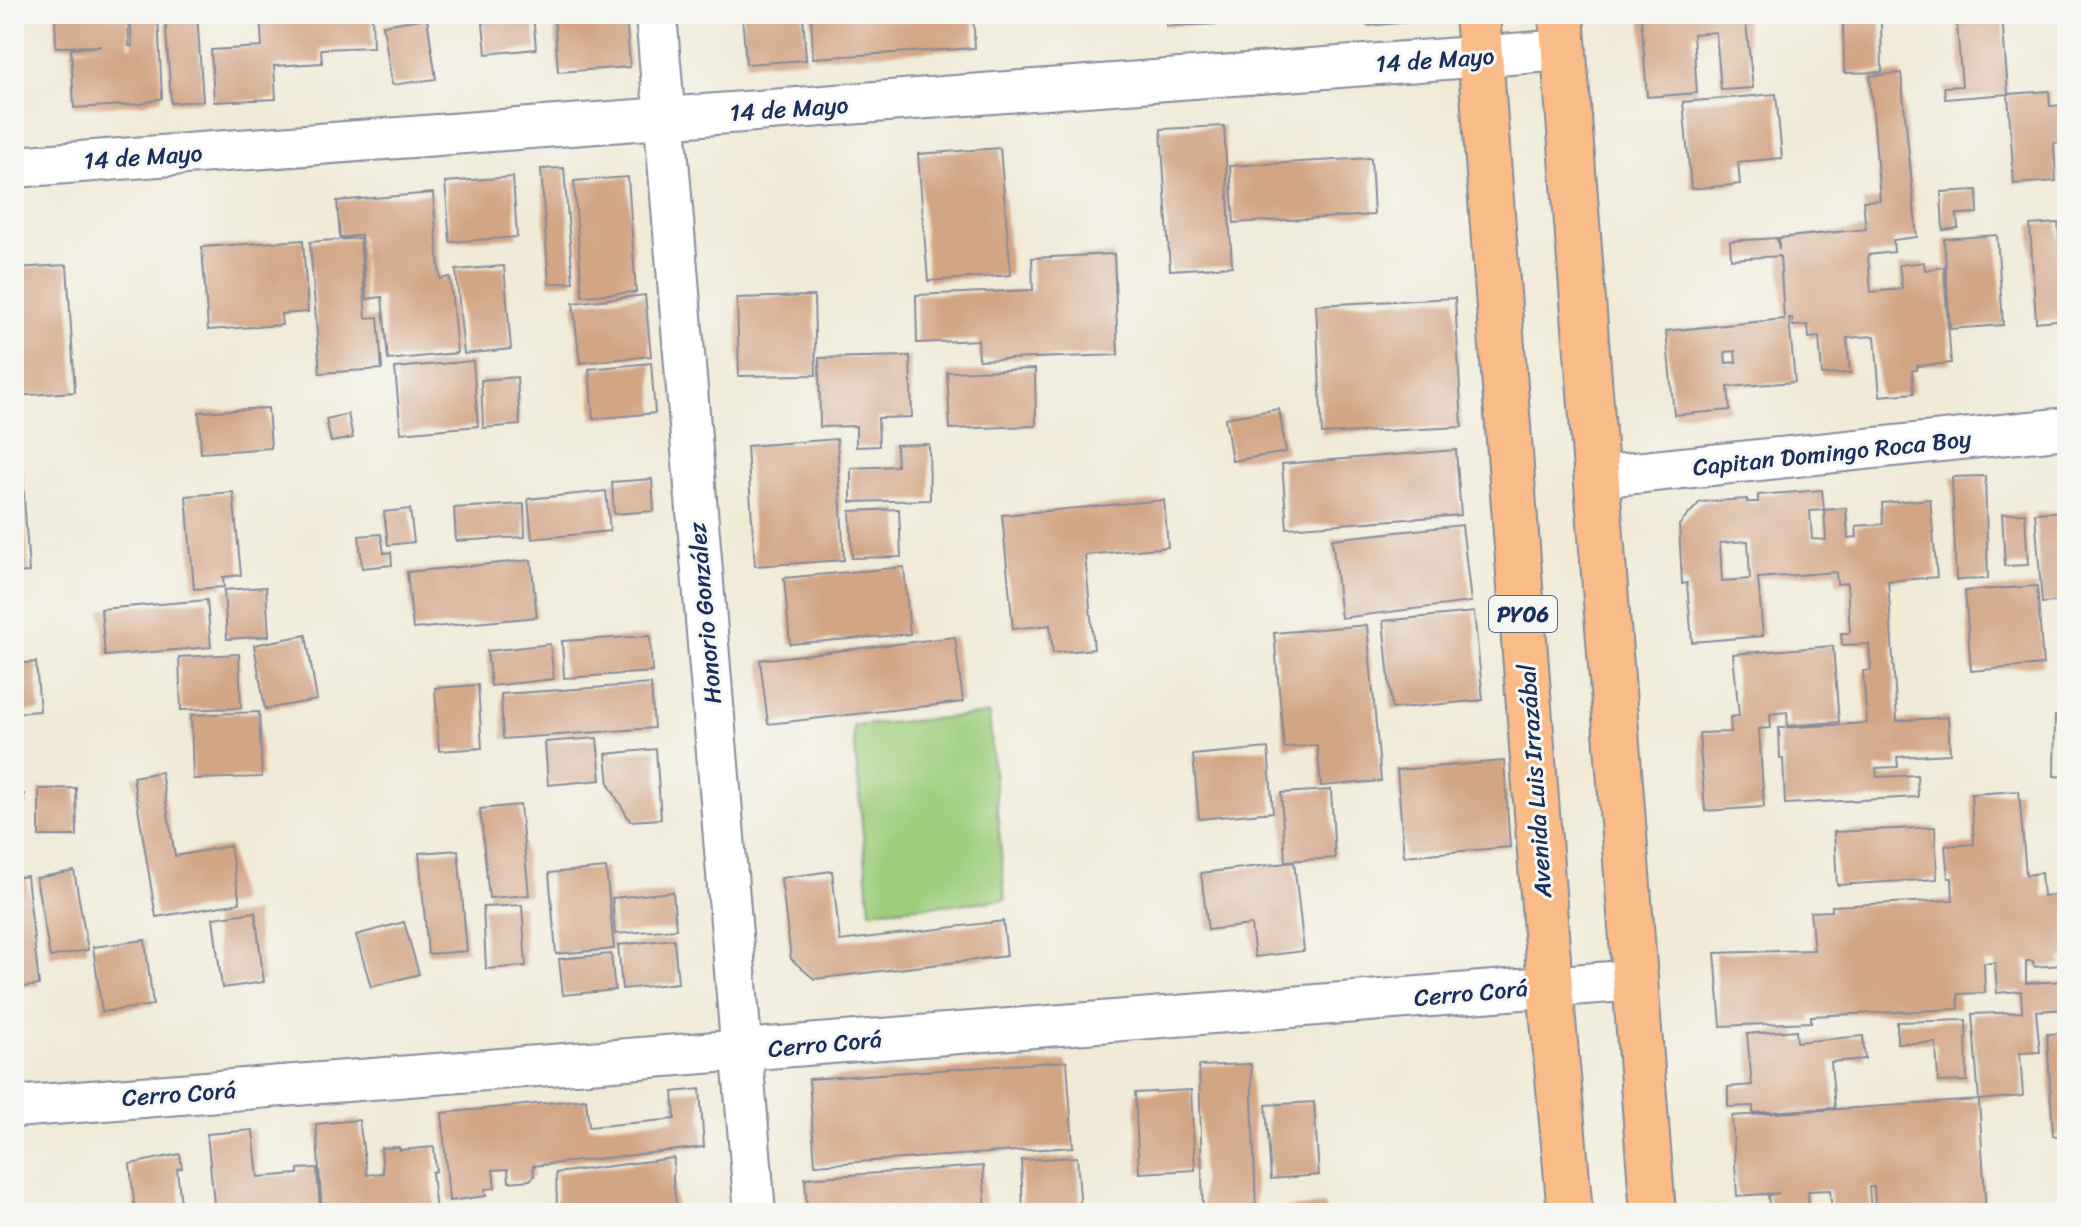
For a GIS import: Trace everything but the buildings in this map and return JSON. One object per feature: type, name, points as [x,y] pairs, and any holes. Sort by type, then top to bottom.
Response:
[{"type":"highway","points":[[1563,32],[1653,1213]]},
{"type":"highway","name":"Avenida Luis Irrazábal","points":[[1479,35],[1550,986],[1570,1213]]},
{"type":"street","name":"Honorio González","points":[[656,14],[755,1213]]},
{"type":"street","name":"14 de Mayo","points":[[14,167],[664,118],[1479,35],[1563,32]]},
{"type":"street","name":"Capitan Domingo Roca Boy","points":[[1596,477],[2067,428]]},
{"type":"street","name":"Cerro Corá","points":[[14,1107],[1636,980]]},
{"type":"green space","points":[[989,714],[1005,900],[870,911],[853,726]]}]
